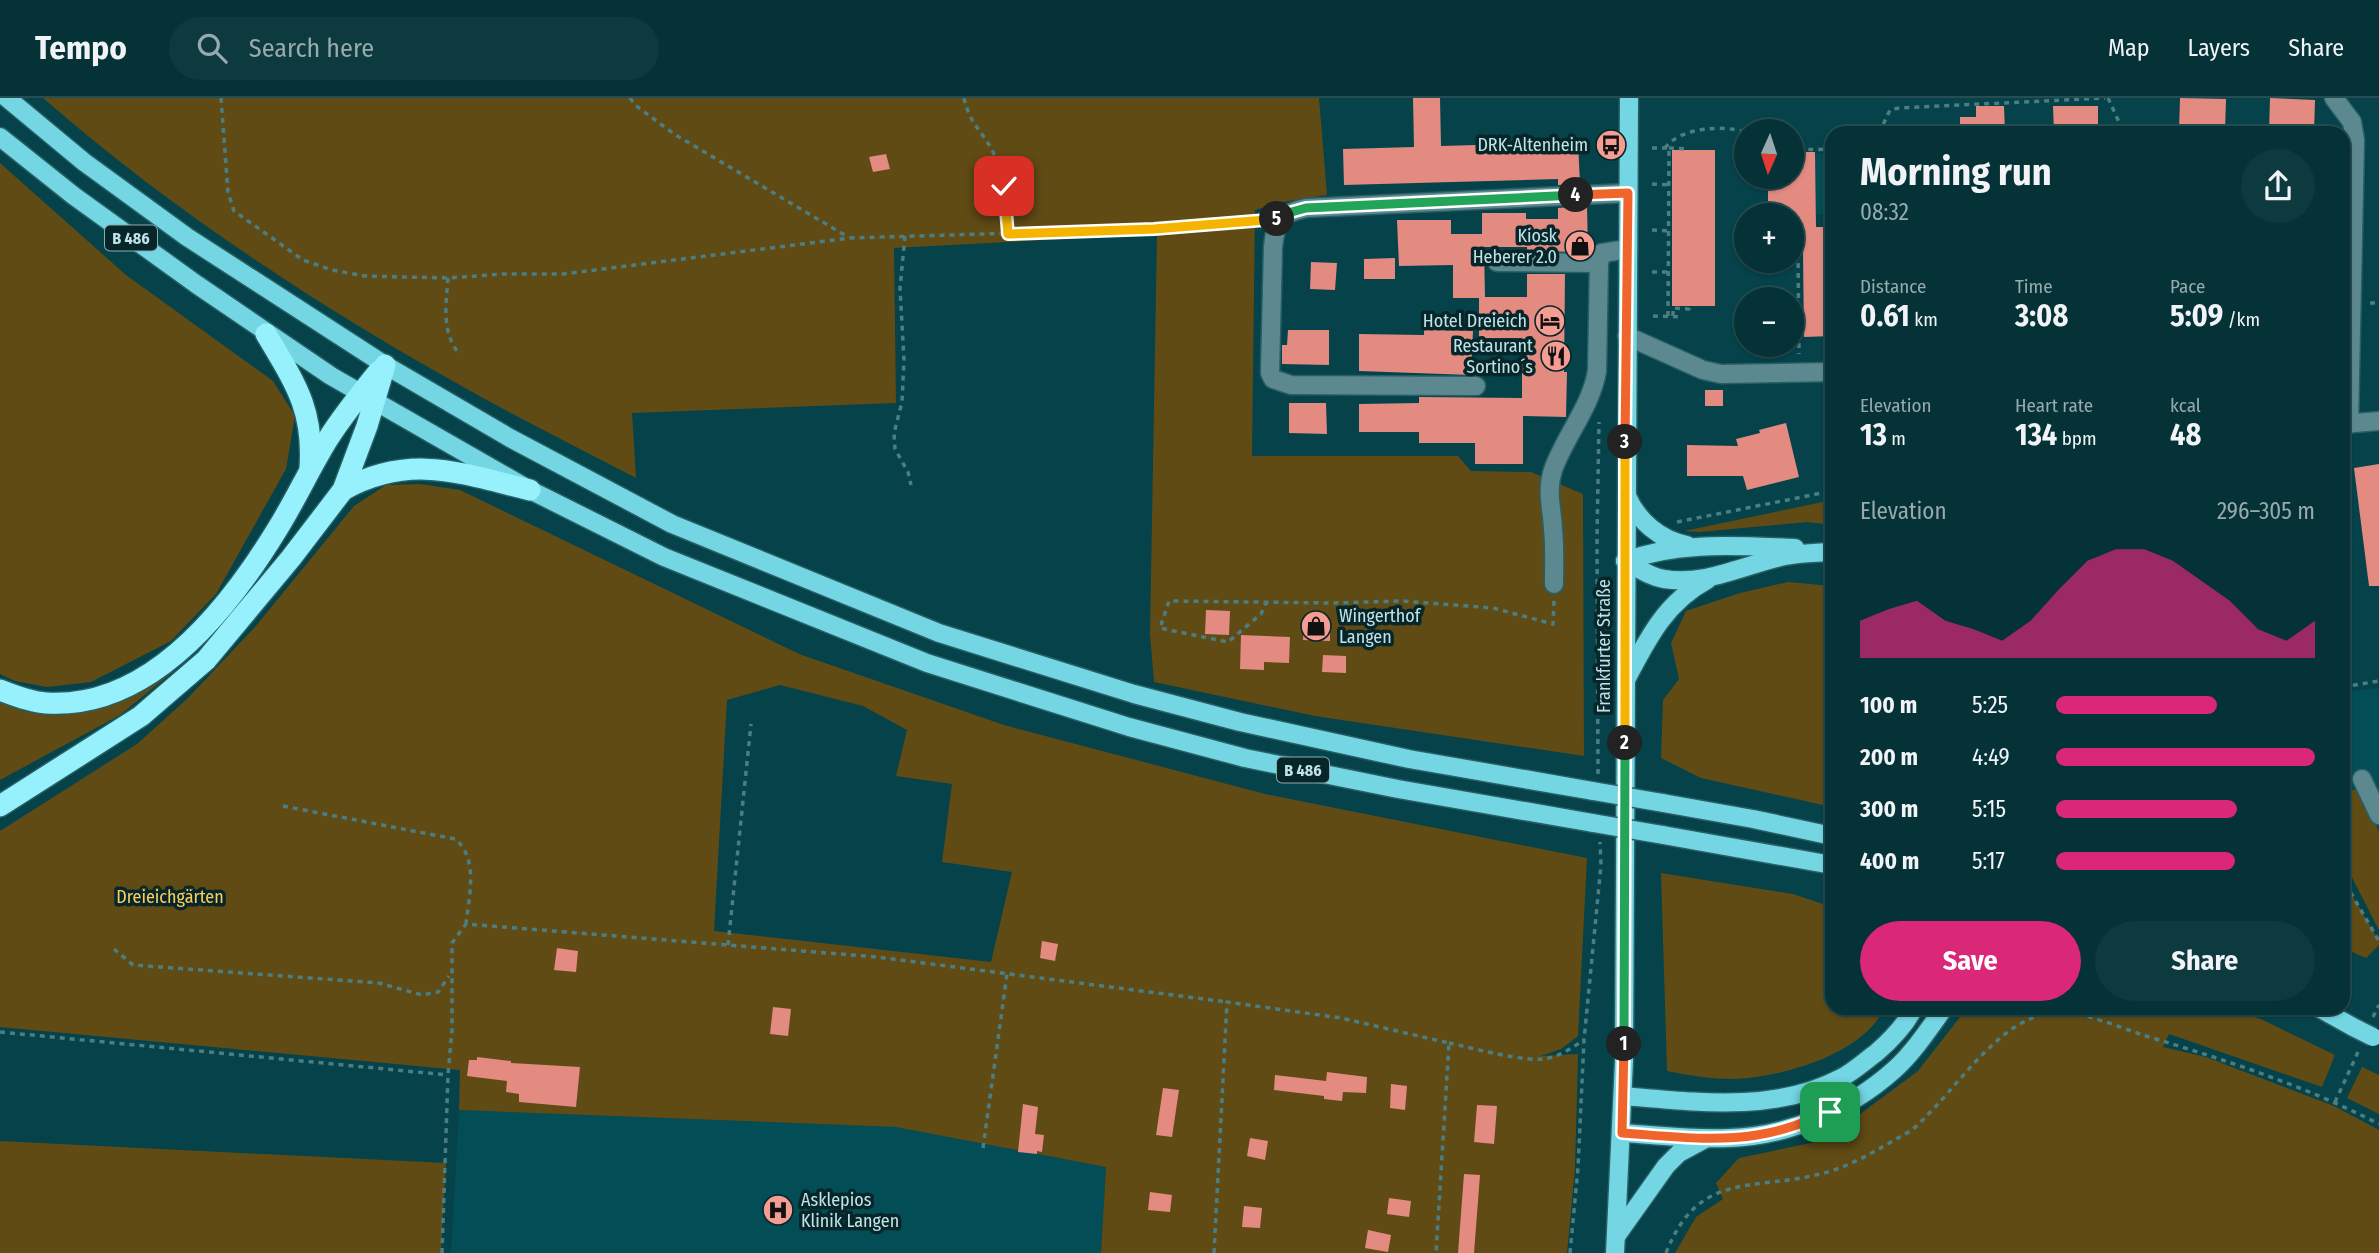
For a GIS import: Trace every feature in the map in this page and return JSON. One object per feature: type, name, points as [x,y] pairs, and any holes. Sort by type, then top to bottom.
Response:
[{"type":"highway","points":[[266,334],[304,406],[311,433],[309,472]]},
{"type":"highway","points":[[0,806],[141,716],[206,660],[251,608],[343,490],[367,398],[385,365]]},
{"type":"highway","points":[[0,690],[45,703],[100,697],[154,671],[178,653],[229,598],[266,547],[328,439],[367,398]]},
{"type":"highway","points":[[343,490],[384,472],[419,468],[465,474],[530,491]]},
{"type":"main road","name":"B 486","points":[[6,98],[84,162],[176,229],[385,365],[510,438],[672,524],[939,633],[1134,694],[1240,722],[1409,759],[1596,786],[1663,803],[1825,834]]},
{"type":"main road","name":"Frankfurter Straße","points":[[1616,1244],[1623,1096],[1629,98]]},
{"type":"main road","name":"B 486","points":[[0,137],[74,196],[266,334],[367,398],[586,520],[676,562],[851,634],[1018,694],[1245,758],[1597,830],[1663,835],[1825,863]]},
{"type":"main road","points":[[1626,493],[1633,510],[1659,534],[1679,544],[1693,547]]},
{"type":"main road","points":[[1625,561],[1651,552],[1693,547],[1802,548],[1825,551]]},
{"type":"main road","points":[[1625,561],[1649,575],[1663,579],[1690,580],[1713,577],[1784,556],[1825,552]]},
{"type":"main road","points":[[1625,681],[1652,630],[1665,612],[1692,588],[1713,577]]},
{"type":"main road","points":[[1804,859],[1825,870]]},
{"type":"main road","points":[[1623,1096],[1704,1102],[1770,1100],[1798,1095],[1842,1078],[1867,1060],[1898,1031],[1909,1015]]},
{"type":"main road","points":[[1622,1133],[1705,1139],[1732,1138],[1779,1130],[1830,1112],[1854,1099],[1896,1069],[1938,1015]]},
{"type":"main road","points":[[2331,1015],[2367,1036]]},
{"type":"main road","points":[[1616,1244],[1666,1166],[1679,1153],[1705,1139]]},
{"type":"street","points":[[2334,98],[2353,122],[2355,140],[2350,298]]},
{"type":"street","points":[[1476,386],[1291,385],[1273,379],[1270,373],[1273,247],[1274,232],[1280,219],[1288,213],[1315,208],[1628,193]]},
{"type":"street","points":[[1554,584],[1553,529],[1548,503],[1553,470],[1594,388],[1597,371],[1599,263],[1602,253],[1628,249]]},
{"type":"street","points":[[1497,262],[1599,263]]},
{"type":"street","points":[[1627,336],[1703,370],[1721,374],[1825,372]]},
{"type":"street","points":[[2350,424],[2379,421]]},
{"type":"street","points":[[2362,779],[2379,816]]},
{"type":"path","points":[[221,98],[228,192],[234,211],[303,260],[332,271],[365,276],[448,278],[563,274],[850,238],[1154,229],[1280,219]]},
{"type":"path","points":[[630,98],[635,105],[674,134],[850,238]]},
{"type":"path","points":[[964,98],[968,115],[994,153],[1004,186],[1008,234]]},
{"type":"path","points":[[1882,126],[1890,110],[1899,108],[2107,98],[2121,126]]},
{"type":"path","points":[[1670,316],[1670,185],[1667,148],[1674,139],[1711,128],[1734,129]]},
{"type":"path","points":[[1652,148],[1687,151]]},
{"type":"path","points":[[1804,149],[1825,149]]},
{"type":"path","points":[[1652,184],[1670,185]]},
{"type":"path","points":[[1652,230],[1670,231]]},
{"type":"path","points":[[905,236],[900,288],[904,360],[902,402],[894,433],[895,449],[908,472],[911,485]]},
{"type":"path","points":[[1653,272],[1670,272]]},
{"type":"path","points":[[1798,273],[1799,373]]},
{"type":"path","points":[[448,278],[446,332],[460,355]]},
{"type":"path","points":[[1670,316],[1673,308],[1689,309],[1689,306]]},
{"type":"path","points":[[1653,316],[1683,317]]},
{"type":"path","points":[[1596,786],[1599,420]]},
{"type":"path","points":[[1659,534],[1670,524],[1825,492]]},
{"type":"path","points":[[1267,601],[1261,614],[1228,642],[1160,628],[1169,601],[1267,601],[1333,603],[1402,601],[1493,608],[1553,624],[1554,584]]},
{"type":"path","points":[[2350,686],[2379,681]]},
{"type":"path","points":[[729,945],[751,724]]},
{"type":"path","points":[[283,806],[455,839],[467,854],[471,880],[466,923],[452,943],[452,1030],[442,1253]]},
{"type":"path","points":[[1570,1253],[1578,1168],[1584,1040],[1601,865],[1597,830]]},
{"type":"path","points":[[2350,891],[2379,941]]},
{"type":"path","points":[[466,923],[877,957],[1227,1002],[1341,1018],[1527,1060],[1548,1059],[1566,1052],[1584,1040]]},
{"type":"path","points":[[114,949],[133,965],[379,983],[422,995],[438,992],[451,974]]},
{"type":"path","points":[[983,1147],[1007,974]]},
{"type":"path","points":[[1214,1253],[1227,1002]]},
{"type":"path","points":[[2374,1017],[2379,1005]]},
{"type":"path","points":[[1666,1253],[1676,1229],[1689,1211],[1715,1193],[1734,1186],[1789,1181],[1828,1173],[1915,1129],[1993,1045],[2021,1022],[2037,1015]]},
{"type":"path","points":[[2074,1015],[2094,1018],[2212,1056],[2335,1102],[2379,1124]]},
{"type":"path","points":[[0,1032],[448,1075]]},
{"type":"path","points":[[2335,1102],[2367,1036]]},
{"type":"path","points":[[1436,1253],[1449,1043]]},
{"type":"shaded area","points":[[1815,154],[1825,154],[1825,214],[1816,214]]},
{"type":"shaded area","points":[[2379,688],[2379,832],[2360,789],[2350,790],[2350,691]]},
{"type":"shaded area","name":"Asklepios Klinik Langen","points":[[459,1110],[896,1127],[1106,1167],[1101,1253],[451,1253]]},
{"type":"green space","points":[[43,98],[1319,98],[1327,195],[1283,202],[1255,210],[1252,456],[1458,456],[1471,471],[1531,472],[1583,494],[1584,756],[1315,716],[1154,682],[1150,634],[1157,234],[894,248],[896,403],[632,413],[636,478],[458,384],[349,320],[243,252],[140,178]]},
{"type":"green space","points":[[0,163],[126,275],[273,381],[295,416],[286,469],[216,594],[171,641],[91,682],[47,687],[15,681],[0,674]]},
{"type":"green space","name":"Dreieichgärten","points":[[420,484],[460,490],[799,654],[1004,725],[1265,794],[1587,858],[1578,1036],[1561,1049],[1541,1056],[1578,1054],[1575,1168],[1567,1253],[1101,1253],[1106,1167],[896,1127],[459,1110],[460,1070],[0,1027],[0,831],[137,744],[188,698],[255,627],[354,506],[386,485]],"holes":[[[780,685],[863,706],[907,730],[896,776],[952,784],[942,862],[1012,872],[991,962],[714,931],[727,700]]]},
{"type":"green space","points":[[1825,501],[1825,524],[1807,522],[1700,532],[1684,531]]},
{"type":"green space","points":[[1788,582],[1825,585],[1825,805],[1701,778],[1661,758],[1663,700],[1679,679],[1671,643],[1686,611],[1740,593]]},
{"type":"green space","points":[[177,664],[174,671],[120,715],[0,780],[0,700],[81,710],[121,701]]},
{"type":"green space","points":[[2360,789],[2379,832],[2379,930],[2350,874],[2350,790]]},
{"type":"green space","points":[[1661,873],[1793,894],[1825,905],[1825,1015],[1880,1015],[1875,1023],[1861,1037],[1826,1058],[1786,1071],[1728,1079],[1667,1071]]},
{"type":"green space","points":[[2350,891],[2379,941],[2379,945],[2366,958],[2350,951]]},
{"type":"green space","points":[[1962,1015],[2250,1015],[2263,1020],[2335,1055],[2322,1087],[2169,1034],[2163,1047],[2206,1057],[2334,1106],[2379,1130],[2379,1253],[1675,1253],[1696,1217],[1723,1199],[1716,1183],[1739,1158],[1825,1140],[1918,1071]]},
{"type":"green space","points":[[2362,1067],[2379,1075],[2379,1114],[2347,1098]]},
{"type":"green space","points":[[0,1141],[446,1163],[441,1253],[0,1253]]},
{"type":"building","points":[[1413,98],[1440,98],[1441,146],[1578,142],[1580,184],[1558,185],[1558,179],[1344,185],[1343,149],[1414,147]]},
{"type":"building","points":[[2180,98],[2226,99],[2225,126],[2179,126]]},
{"type":"building","points":[[2270,98],[2315,100],[2314,126],[2269,126]]},
{"type":"building","points":[[1976,106],[2004,106],[2005,126],[1960,126],[1960,117],[1976,117]]},
{"type":"building","points":[[2053,106],[2098,106],[2098,126],[2054,126]]},
{"type":"building","points":[[1672,150],[1715,150],[1715,306],[1672,306]]},
{"type":"building","points":[[1804,152],[1815,152],[1816,227],[1825,227],[1825,336],[1804,337],[1804,203],[1768,203],[1768,189],[1804,189]]},
{"type":"building","points":[[886,154],[890,169],[873,172],[869,157]]},
{"type":"building","points":[[1587,206],[1588,252],[1484,247],[1485,297],[1527,297],[1527,274],[1565,274],[1566,417],[1523,416],[1523,464],[1475,464],[1475,443],[1419,443],[1419,432],[1359,432],[1359,404],[1419,403],[1419,397],[1522,398],[1522,338],[1479,338],[1479,298],[1453,298],[1453,265],[1399,266],[1397,220],[1451,220],[1451,234],[1482,234],[1482,213],[1526,213],[1526,219],[1558,219],[1558,208]]},
{"type":"building","points":[[1395,258],[1395,279],[1364,279],[1364,259]]},
{"type":"building","points":[[1311,262],[1337,263],[1335,290],[1310,289]]},
{"type":"building","points":[[1288,330],[1329,330],[1329,365],[1282,364],[1282,345],[1287,345]]},
{"type":"building","points":[[1424,330],[1473,331],[1471,375],[1359,371],[1359,334],[1424,335]]},
{"type":"building","points":[[1705,390],[1723,390],[1723,406],[1705,406]]},
{"type":"building","points":[[1289,403],[1326,403],[1327,434],[1289,433]]},
{"type":"building","points":[[1786,423],[1799,477],[1747,490],[1743,476],[1687,476],[1687,445],[1738,446],[1736,439]]},
{"type":"building","points":[[2379,464],[2379,586],[2369,586],[2354,468]]},
{"type":"building","points":[[1206,610],[1230,611],[1229,635],[1205,634]]},
{"type":"building","points":[[1310,618],[1330,619],[1330,641],[1303,640],[1304,622],[1310,622]]},
{"type":"building","points":[[1241,635],[1290,637],[1289,663],[1264,662],[1264,670],[1240,669]]},
{"type":"building","points":[[1323,655],[1346,656],[1346,673],[1322,672]]},
{"type":"building","points":[[1042,941],[1058,944],[1055,961],[1040,958]]},
{"type":"building","points":[[557,948],[578,951],[576,972],[554,970]]},
{"type":"building","points":[[773,1007],[791,1009],[788,1036],[770,1034]]},
{"type":"building","points":[[477,1057],[511,1063],[580,1067],[576,1107],[519,1102],[519,1094],[506,1092],[507,1081],[467,1076],[469,1060],[477,1060]]},
{"type":"building","points":[[1327,1072],[1367,1077],[1366,1093],[1343,1092],[1342,1101],[1274,1090],[1275,1075],[1326,1081]]},
{"type":"building","points":[[1391,1084],[1407,1086],[1405,1110],[1390,1108]]},
{"type":"building","points":[[1163,1088],[1179,1090],[1172,1137],[1156,1135]]},
{"type":"building","points":[[1023,1104],[1038,1107],[1035,1134],[1044,1135],[1042,1152],[1037,1151],[1037,1154],[1018,1152]]},
{"type":"building","points":[[1477,1105],[1497,1106],[1494,1144],[1474,1142]]},
{"type":"building","points":[[1250,1138],[1268,1141],[1265,1160],[1247,1156]]},
{"type":"building","points":[[1464,1174],[1480,1175],[1474,1253],[1458,1253]]},
{"type":"building","points":[[1150,1192],[1172,1195],[1170,1212],[1148,1210]]},
{"type":"building","points":[[1389,1198],[1411,1201],[1409,1217],[1387,1214]]},
{"type":"building","points":[[1244,1206],[1262,1208],[1260,1228],[1242,1227]]},
{"type":"building","points":[[1368,1230],[1391,1235],[1388,1252],[1365,1248]]},
{"type":"place","name":"DRK-Altenheim","points":[[1611,145]]},
{"type":"place","name":"Kiosk Heberer 2.0","points":[[1580,246]]},
{"type":"place","name":"Hotel Dreieich","points":[[1550,321]]},
{"type":"place","name":"Restaurant Sortino´s","points":[[1556,356]]},
{"type":"place","name":"Wingerthof Langen","points":[[1316,626]]},
{"type":"place","name":"Asklepios Klinik Langen","points":[[778,1210]]},
{"type":"route","points":[[1004,186],[1008,234],[1154,229],[1280,219],[1288,213],[1306,208],[1628,193],[1622,1133],[1705,1139],[1732,1138],[1758,1135],[1802,1124],[1830,1112]]}]
